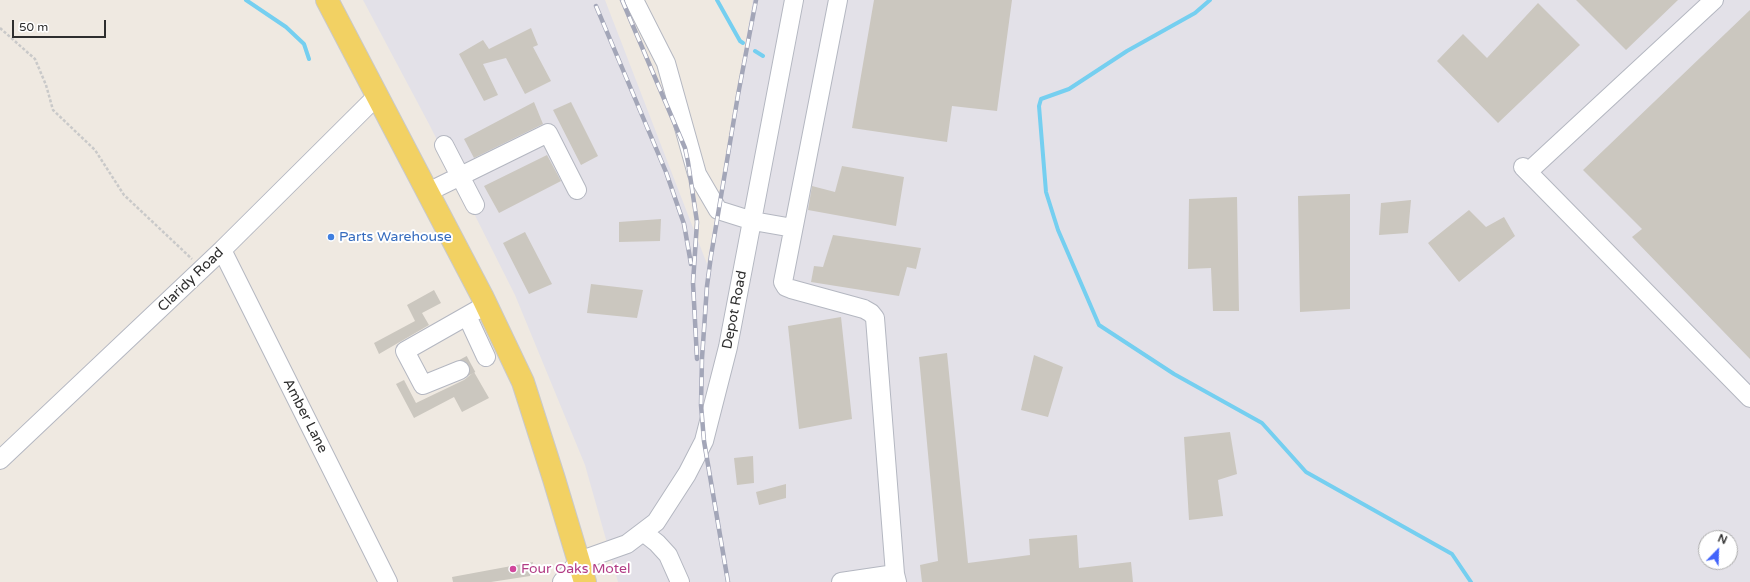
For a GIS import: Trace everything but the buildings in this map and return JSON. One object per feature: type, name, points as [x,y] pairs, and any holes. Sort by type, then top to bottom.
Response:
[{"type":"main road","points":[[327,0],[378,95],[486,305],[523,382],[585,582]]},
{"type":"street","points":[[634,0],[666,63],[697,174],[718,210],[753,221],[793,228]]},
{"type":"street","name":"Depot Road","points":[[579,561],[627,544],[656,522],[687,474],[704,441],[728,347],[794,0]]},
{"type":"street","points":[[838,0],[783,282],[786,287],[864,309],[871,312],[875,318],[896,578],[840,582]]},
{"type":"street","points":[[1714,0],[1526,169],[1750,398]]},
{"type":"street","name":"Claridy Road","points":[[0,460],[203,269],[378,95]]},
{"type":"street","points":[[428,192],[548,133],[577,190]]},
{"type":"street","points":[[444,145],[475,205]]},
{"type":"street","name":"Amber Lane","points":[[222,250],[388,582]]},
{"type":"street","points":[[486,305],[405,350],[423,386],[506,347]]},
{"type":"street","points":[[466,316],[473,363]]},
{"type":"street","points":[[643,532],[657,543],[668,555],[680,582]]},
{"type":"street","points":[[562,582],[579,561]]},
{"type":"path","points":[[0,28],[35,59],[46,85],[54,110],[95,150],[124,195],[203,269]]},
{"type":"shaded area","points":[[363,0],[605,0],[707,264],[753,0],[1750,0],[1750,582],[618,582],[585,465],[515,295],[429,124]]},
{"type":"waterway","points":[[246,0],[286,27],[304,44],[309,59]]},
{"type":"waterway","points":[[717,0],[740,41],[743,43]]},
{"type":"waterway","points":[[1210,0],[1195,13],[1127,51],[1069,89],[1041,99],[1039,106],[1046,192],[1058,230],[1099,325],[1174,374],[1262,423],[1306,472],[1452,554],[1471,582]]},
{"type":"waterway","points":[[755,51],[763,56]]},
{"type":"tunnel","points":[[460,370],[471,364]]},
{"type":"railway","points":[[622,0],[685,148],[688,162],[697,222],[693,283],[697,359]]},
{"type":"railway","points":[[728,582],[704,441],[701,405],[702,358],[707,286],[711,256],[738,95],[756,0]]},
{"type":"railway","points":[[596,6],[666,172],[684,224],[691,264]]},
{"type":"place","name":"Parts Warehouse","points":[[331,237]]},
{"type":"place","name":"Four Oaks Motel","points":[[513,569]]}]
